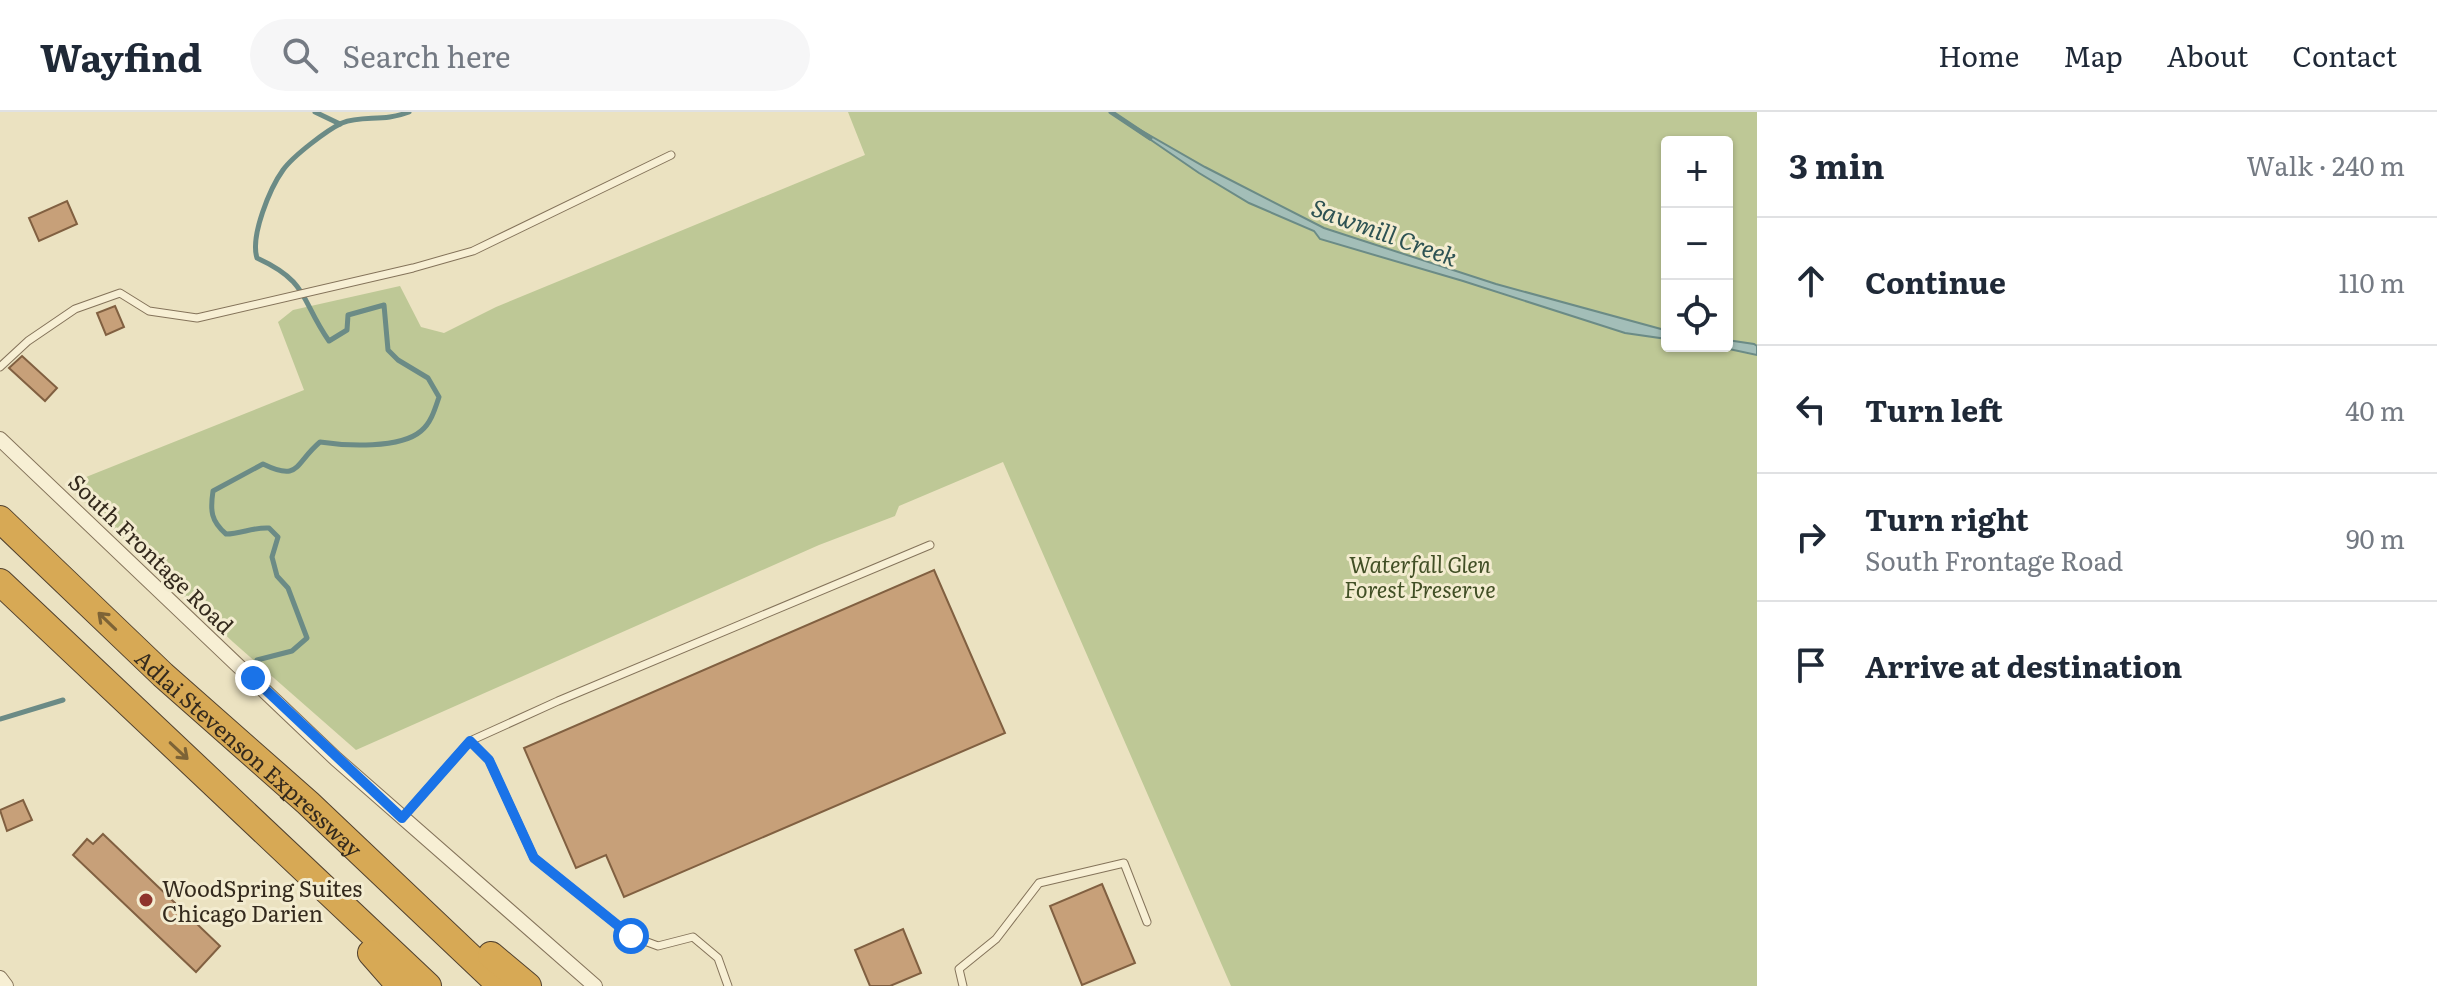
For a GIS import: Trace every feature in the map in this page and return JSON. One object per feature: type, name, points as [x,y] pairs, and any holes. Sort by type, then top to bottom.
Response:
[{"type":"highway","name":"Adlai Stevenson Expressway","points":[[0,519],[163,675],[308,803],[501,986]]},
{"type":"highway","name":"Adlai Stevenson Expressway","points":[[0,582],[428,986]]},
{"type":"highway","points":[[225,794],[400,986]]},
{"type":"highway","points":[[308,803],[528,986]]},
{"type":"street","name":"South Frontage Road","points":[[0,439],[336,759],[595,986]]},
{"type":"street","points":[[0,978],[6,986]]},
{"type":"lane","points":[[0,367],[28,341],[75,309],[120,293],[149,311],[197,318],[413,268],[473,251],[671,155]]},
{"type":"lane","points":[[402,818],[470,741],[930,545]]},
{"type":"lane","points":[[470,741],[489,760],[534,858],[631,936],[658,946],[693,937],[718,958],[728,986]]},
{"type":"lane","points":[[963,986],[959,969],[996,939],[1039,883],[1124,863],[1147,922]]},
{"type":"green space","name":"Waterfall Glen Forest Preserve","points":[[848,112],[1757,112],[1757,986],[1231,986],[1003,462],[899,506],[895,516],[819,545],[356,750],[233,642],[66,485],[304,390],[278,322],[293,310],[400,286],[421,327],[444,333],[496,307],[865,155]]},
{"type":"water","points":[[1116,116],[1205,167],[1324,228],[1496,284],[1661,329],[1661,338],[1625,333],[1320,239],[1314,231],[1249,203]]},
{"type":"water","points":[[1733,341],[1754,344],[1757,355],[1733,350]]},
{"type":"building","points":[[67,201],[77,224],[39,241],[29,218]]},
{"type":"building","points":[[115,306],[124,327],[106,335],[97,313]]},
{"type":"building","points":[[22,356],[57,388],[45,401],[9,368]]},
{"type":"building","points":[[934,570],[1005,733],[624,897],[606,855],[576,868],[524,748]]},
{"type":"building","points":[[23,800],[32,820],[7,831],[0,810]]},
{"type":"building","name":"WoodSpring Suites Chicago Darien","points":[[103,834],[220,946],[196,972],[73,855],[87,839],[93,844]]},
{"type":"building","points":[[1102,884],[1135,963],[1082,985],[1050,906]]},
{"type":"building","points":[[903,929],[921,973],[890,986],[870,986],[855,950]]},
{"type":"waterway","name":"Sawmill Creek","points":[[315,112],[340,124]]},
{"type":"waterway","points":[[257,660],[292,651],[307,638],[288,588],[277,576],[272,557],[278,537],[269,528],[226,534],[213,515],[213,491],[263,464],[290,471],[320,442],[372,445],[412,437],[427,424],[439,397],[428,378],[398,360],[388,350],[384,305],[348,315],[347,330],[329,341],[295,284],[257,258],[259,225],[272,188],[283,170],[319,137],[342,123],[409,112]]},
{"type":"waterway","name":"Sawmill Creek","points":[[1111,112],[1150,138]]},
{"type":"waterway","points":[[0,719],[63,700]]},
{"type":"place","name":"WoodSpring Suites Chicago Darien","points":[[146,900]]},
{"type":"route","points":[[253,678],[402,818],[470,741],[489,760],[534,858],[631,936]]}]
